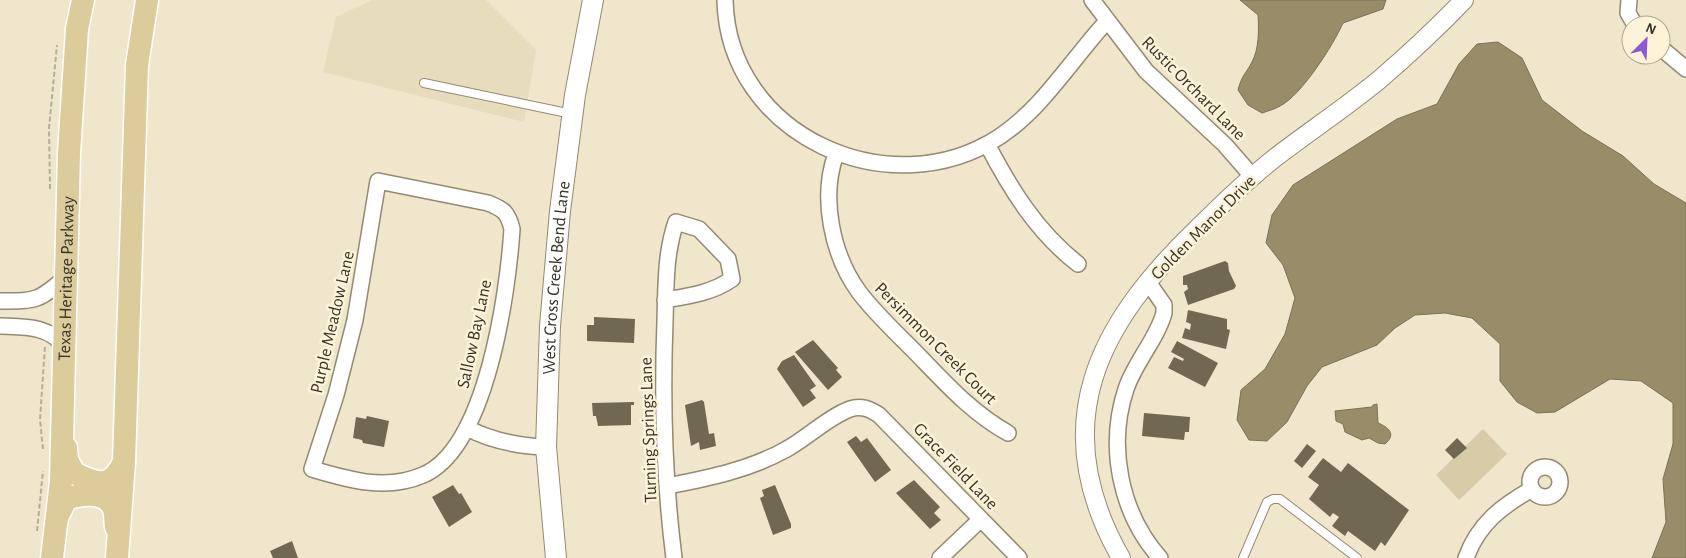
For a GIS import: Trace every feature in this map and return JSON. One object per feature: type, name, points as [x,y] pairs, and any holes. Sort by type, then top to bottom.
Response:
[{"type":"main road","name":"Texas Heritage Parkway","points":[[52,558],[61,481],[69,153],[77,29],[83,0]]},
{"type":"main road","points":[[118,550],[124,462],[137,65],[147,0]]},
{"type":"main road","name":"West Cross Creek Bend Lane","points":[[556,558],[546,447],[550,326],[560,211],[572,114],[593,0]]},
{"type":"main road","points":[[63,422],[67,460],[74,473],[98,482],[109,482],[118,476],[124,462]]},
{"type":"main road","points":[[57,518],[66,499],[88,495],[103,497],[113,507],[118,550]]},
{"type":"street","points":[[726,0],[731,36],[750,83],[762,100],[792,128],[836,154],[873,164],[915,166],[954,158],[987,144],[1018,124],[1034,109],[1084,45],[1107,21]]},
{"type":"street","name":"Rustic Orchard Lane","points":[[1092,0],[1146,71],[1225,144],[1252,176]]},
{"type":"street","name":"Golden Manor Drive","points":[[1121,558],[1108,535],[1096,505],[1087,468],[1084,440],[1086,406],[1094,372],[1108,341],[1148,282],[1184,241],[1252,176],[1378,81],[1464,0]]},
{"type":"street","points":[[1629,0],[1629,15]]},
{"type":"street","points":[[1671,56],[1686,68]]},
{"type":"street","points":[[987,144],[1007,182],[1032,220],[1063,252],[1078,264]]},
{"type":"street","name":"Persimmon Creek Court","points":[[836,154],[829,187],[832,227],[841,260],[858,291],[966,405],[985,420],[1008,433]]},
{"type":"street","name":"Sallow Bay Lane","points":[[312,469],[355,481],[390,484],[424,475],[445,459],[467,428],[487,379],[495,344],[511,242],[512,229],[509,216],[499,207],[488,203],[378,181]]},
{"type":"street","name":"Purple Meadow Lane","points":[[312,469],[336,395],[355,320],[378,181]]},
{"type":"street","name":"Turning Springs Lane","points":[[666,300],[692,296],[719,287],[732,279],[728,259],[699,229],[676,222],[669,242],[666,300],[663,403],[674,558]]},
{"type":"street","points":[[0,301],[35,300],[46,295],[67,276]]},
{"type":"street","points":[[1148,282],[1164,304],[1164,313],[1126,388],[1119,418],[1117,442],[1119,469],[1126,501],[1137,524],[1160,558]]},
{"type":"street","points":[[0,326],[32,328],[45,331],[58,340],[65,348]]},
{"type":"street","name":"Grace Field Lane","points":[[668,486],[710,478],[752,465],[784,450],[844,412],[862,407],[879,415],[1019,558]]},
{"type":"street","points":[[467,428],[484,437],[511,444],[546,447]]},
{"type":"street","points":[[1466,558],[1476,536],[1493,516],[1506,505],[1532,489]]},
{"type":"street","points":[[940,558],[981,519]]},
{"type":"lane","points":[[424,83],[572,114]]},
{"type":"lane","points":[[1242,558],[1267,502],[1273,499],[1280,499],[1358,558]]},
{"type":"path","points":[[43,456],[40,420],[45,331]]},
{"type":"path","points":[[37,532],[44,464]]},
{"type":"shaded area","points":[[372,0],[486,0],[536,50],[524,122],[323,72],[336,17]]},
{"type":"shaded area","points":[[1240,0],[1386,0],[1383,9],[1343,23],[1325,56],[1307,81],[1280,106],[1262,113],[1248,105],[1238,90],[1242,78],[1254,57],[1258,33],[1258,15]]},
{"type":"shaded area","points":[[1498,42],[1522,58],[1542,100],[1582,131],[1623,156],[1654,184],[1686,203],[1686,558],[1652,558],[1666,522],[1663,479],[1673,444],[1673,403],[1641,381],[1610,379],[1555,412],[1537,413],[1517,402],[1500,381],[1500,344],[1472,318],[1445,313],[1415,315],[1395,328],[1377,345],[1322,367],[1307,386],[1287,422],[1267,441],[1249,440],[1237,420],[1241,390],[1265,369],[1285,334],[1295,298],[1283,265],[1266,243],[1272,215],[1293,185],[1397,119],[1437,104],[1459,64],[1477,44]]},
{"type":"shaded area","points":[[1377,404],[1378,423],[1388,429],[1391,434],[1385,444],[1378,443],[1369,438],[1362,440],[1345,432],[1343,424],[1336,421],[1335,411],[1372,407]]},
{"type":"shaded area","points":[[1483,429],[1507,454],[1459,500],[1436,475]]},
{"type":"building","points":[[1225,261],[1228,263],[1229,271],[1236,286],[1234,289],[1188,305],[1184,292],[1188,289],[1187,285],[1183,285],[1183,276]]},
{"type":"building","points":[[1188,310],[1227,319],[1227,329],[1230,330],[1226,349],[1182,338],[1185,328],[1190,330],[1191,324],[1186,322]]},
{"type":"building","points":[[594,317],[635,319],[634,343],[587,341],[587,325],[594,325]]},
{"type":"building","points":[[813,340],[838,368],[836,370],[842,377],[828,390],[795,352]]},
{"type":"building","points":[[1177,341],[1218,363],[1205,387],[1168,368],[1174,357],[1183,361],[1184,359],[1171,352]]},
{"type":"building","points":[[794,355],[816,386],[810,390],[816,398],[803,407],[777,369],[782,361]]},
{"type":"building","points":[[702,400],[704,402],[709,434],[714,433],[716,446],[700,450],[699,442],[691,446],[685,405]]},
{"type":"building","points":[[634,402],[634,405],[631,405],[631,425],[598,426],[596,416],[593,416],[592,403]]},
{"type":"building","points":[[1144,413],[1190,417],[1189,432],[1185,432],[1184,440],[1142,436]]},
{"type":"building","points":[[367,416],[389,421],[384,447],[363,443],[362,440],[353,438],[356,417],[366,419]]},
{"type":"building","points":[[856,436],[861,442],[867,438],[891,470],[875,482],[847,442]]},
{"type":"building","points":[[1457,438],[1467,448],[1454,459],[1445,450]]},
{"type":"building","points":[[1307,444],[1316,451],[1302,468],[1294,461]]},
{"type":"building","points":[[1323,458],[1341,472],[1348,463],[1409,510],[1385,546],[1381,542],[1375,551],[1348,531],[1345,536],[1332,526],[1339,517],[1333,513],[1330,517],[1309,499],[1319,485],[1308,477]]},
{"type":"building","points":[[914,480],[940,507],[934,513],[941,520],[930,529],[896,493]]},
{"type":"building","points":[[453,485],[459,494],[461,493],[472,512],[449,527],[432,497]]},
{"type":"building","points":[[775,485],[791,528],[773,535],[760,498],[764,496],[762,490]]},
{"type":"building","points":[[292,541],[298,558],[273,558],[270,551]]}]
